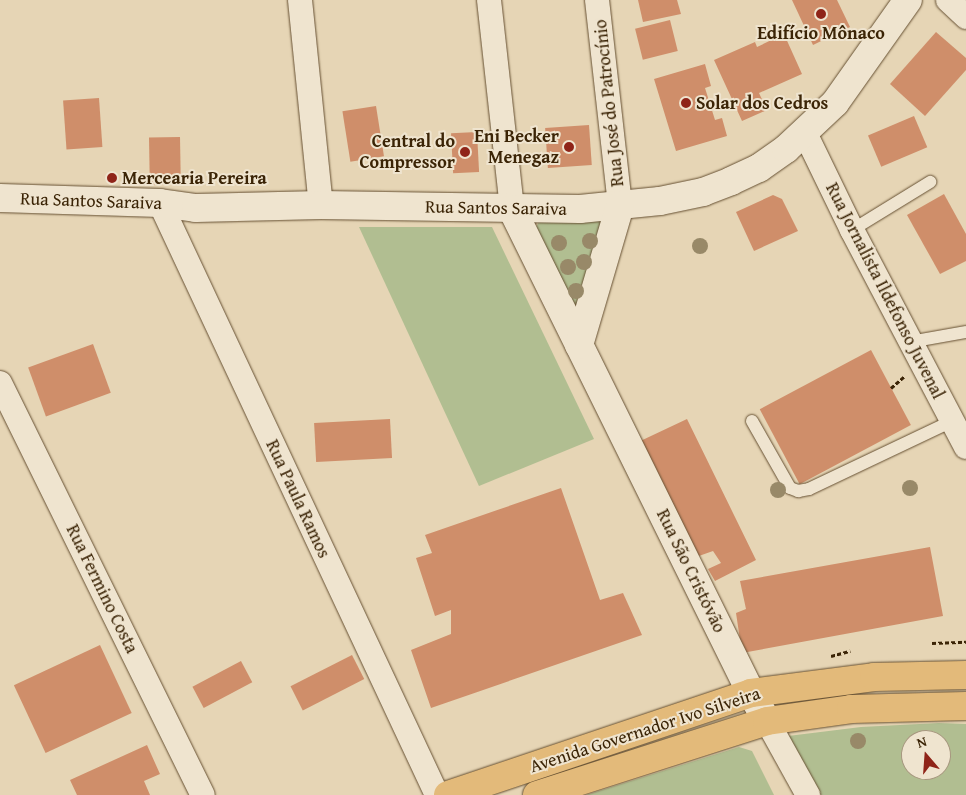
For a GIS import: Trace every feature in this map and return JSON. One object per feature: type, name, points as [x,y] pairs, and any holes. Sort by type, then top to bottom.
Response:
[{"type":"main road","name":"Rua Santos Saraiva","points":[[0,198],[160,203],[196,208],[321,205],[512,209],[620,206],[660,201],[703,192],[759,168],[805,133],[835,103],[908,0]]},
{"type":"main road","points":[[579,345],[620,206]]},
{"type":"main road","name":"Rua São Cristóvão","points":[[512,209],[751,693],[767,721]]},
{"type":"main road","name":"Avenida Governador Ivo Silveira","points":[[448,795],[751,693],[874,678],[966,676]]},
{"type":"main road","name":"Avenida Governador Ivo Silveira","points":[[537,795],[767,721],[851,709],[966,706]]},
{"type":"main road","points":[[688,713],[697,717],[702,724],[703,734],[698,742]]},
{"type":"street","points":[[300,0],[321,205]]},
{"type":"street","points":[[489,0],[512,209]]},
{"type":"street","name":"Rua José do Patrocínio","points":[[597,0],[620,206]]},
{"type":"street","points":[[948,0],[966,17]]},
{"type":"street","name":"Rua Jornalista Ildefonso Juvenal","points":[[805,133],[909,342],[966,448]]},
{"type":"street","name":"Rua Paula Ramos","points":[[160,203],[437,795]]},
{"type":"street","name":"Rua Fermino Costa","points":[[0,383],[203,795]]},
{"type":"street","name":"Rua São Cristóvão","points":[[767,721],[808,795]]},
{"type":"lane","points":[[852,230],[930,182]]},
{"type":"lane","points":[[909,342],[966,332]]},
{"type":"lane","points":[[752,420],[790,488],[798,491],[809,489],[952,421]]},
{"type":"path","points":[[932,643],[966,642]]},
{"type":"green space","points":[[540,220],[602,220],[578,312],[535,229]]},
{"type":"green space","points":[[359,227],[492,227],[594,439],[479,486]]},
{"type":"green space","points":[[939,723],[966,724],[966,795],[817,795],[788,736],[861,727]]},
{"type":"green space","points":[[739,747],[752,751],[774,795],[586,795]]},
{"type":"building","points":[[638,0],[677,0],[681,14],[643,22]]},
{"type":"building","name":"Edifício Mônaco","points":[[792,0],[837,0],[850,27],[813,45]]},
{"type":"building","points":[[670,20],[678,51],[643,60],[635,29]]},
{"type":"building","points":[[936,32],[966,58],[966,70],[925,116],[890,84]]},
{"type":"building","points":[[784,34],[802,74],[759,93],[767,110],[742,121],[714,60],[755,42],[757,47]]},
{"type":"building","name":"Solar dos Cedros","points":[[705,64],[711,86],[705,88],[715,120],[722,118],[727,136],[676,151],[654,79]]},
{"type":"building","points":[[99,98],[102,147],[67,149],[63,101]]},
{"type":"building","points":[[376,106],[384,156],[350,162],[342,111]]},
{"type":"building","points":[[914,116],[927,147],[881,167],[868,136]]},
{"type":"building","name":"Eni Becker Menegaz","points":[[589,125],[592,165],[548,168],[545,128]]},
{"type":"building","name":"Central do Compressor","points":[[477,132],[479,172],[453,173],[451,133]]},
{"type":"building","points":[[180,137],[181,184],[150,185],[149,138]]},
{"type":"building","points":[[944,194],[966,234],[966,261],[940,274],[907,215]]},
{"type":"building","points":[[773,195],[782,199],[798,231],[754,251],[736,212]]},
{"type":"building","points":[[93,344],[111,393],[46,416],[28,368]]},
{"type":"building","points":[[871,350],[911,425],[800,484],[760,409]]},
{"type":"building","points":[[390,419],[392,458],[316,462],[314,423]]},
{"type":"building","points":[[687,419],[756,560],[715,581],[708,569],[721,563],[713,551],[696,557],[634,444]]},
{"type":"building","points":[[561,488],[600,600],[623,593],[642,635],[431,708],[411,650],[451,634],[451,610],[435,616],[416,558],[432,553],[425,535]]},
{"type":"building","points":[[930,547],[943,616],[742,653],[736,613],[746,609],[740,581]]},
{"type":"building","points":[[100,645],[132,713],[46,753],[14,685]]},
{"type":"building","points":[[352,655],[364,679],[303,710],[291,686]]},
{"type":"building","points":[[241,661],[252,682],[204,708],[192,687]]},
{"type":"building","points":[[147,745],[160,774],[144,781],[150,795],[77,795],[70,780]]},
{"type":"place","name":"Edifício Mônaco","points":[[821,14]]},
{"type":"place","name":"Solar dos Cedros","points":[[686,103]]},
{"type":"place","name":"Eni Becker Menegaz","points":[[569,147]]},
{"type":"place","name":"Central do Compressor","points":[[465,152]]},
{"type":"place","name":"Mercearia Pereira","points":[[112,178]]}]
